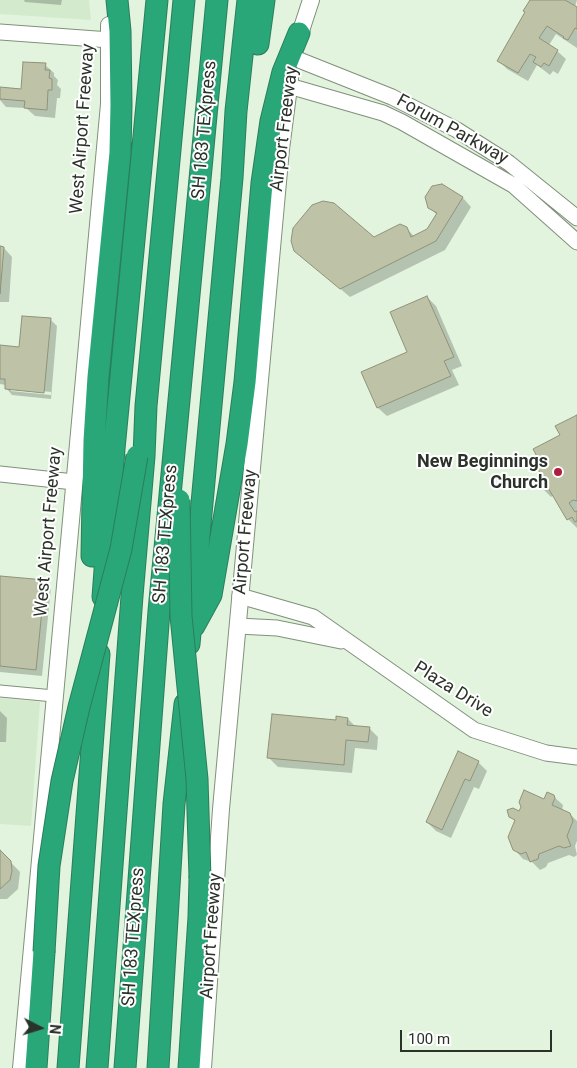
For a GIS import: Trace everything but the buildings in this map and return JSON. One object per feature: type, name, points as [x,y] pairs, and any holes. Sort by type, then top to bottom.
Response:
[{"type":"highway","points":[[100,637],[91,580],[94,441],[99,367],[120,153],[120,31],[117,0]]},
{"type":"highway","points":[[68,1068],[114,448],[157,0]]},
{"type":"highway","name":"SH 183 TEXpress","points":[[97,1068],[132,596],[140,456],[184,0]]},
{"type":"highway","name":"SH 183 TEXpress","points":[[125,1068],[159,611],[174,500],[173,460],[216,0]]},
{"type":"highway","points":[[158,1068],[174,804],[232,178],[236,111],[248,0]]},
{"type":"highway","points":[[236,111],[255,61],[264,0]]},
{"type":"highway","points":[[190,633],[211,595],[242,409],[262,183],[271,121],[283,72],[299,34]]},
{"type":"highway","points":[[36,1068],[49,866],[62,781],[72,734],[121,549],[140,456]]},
{"type":"highway","points":[[174,500],[181,616],[197,778],[200,878],[189,1068]]},
{"type":"main road","name":"West Airport Freeway","points":[[21,1068],[109,104],[110,40],[108,0]]},
{"type":"main road","name":"Airport Freeway","points":[[203,1068],[220,819],[281,149],[294,58],[299,34],[311,0]]},
{"type":"street","points":[[0,32],[110,40]]},
{"type":"street","name":"Forum Parkway","points":[[294,58],[392,97],[457,130],[509,163],[577,218]]},
{"type":"street","name":"Forum Parkway","points":[[289,86],[384,113],[396,119],[514,184],[577,242]]},
{"type":"street","points":[[396,119],[404,103]]},
{"type":"street","points":[[550,217],[562,206]]},
{"type":"street","points":[[0,474],[74,482]]},
{"type":"street","name":"Plaza Drive","points":[[240,596],[313,617],[474,730],[546,753],[577,757]]},
{"type":"street","name":"Plaza Drive","points":[[238,626],[276,628],[347,642]]},
{"type":"street","points":[[0,691],[54,696]]},
{"type":"shaded area","points":[[0,0],[89,0],[91,20],[0,14]]},
{"type":"shaded area","points":[[0,698],[40,702],[31,826],[0,824]]},
{"type":"place","name":"New Beginnings Church","points":[[558,472]]}]
